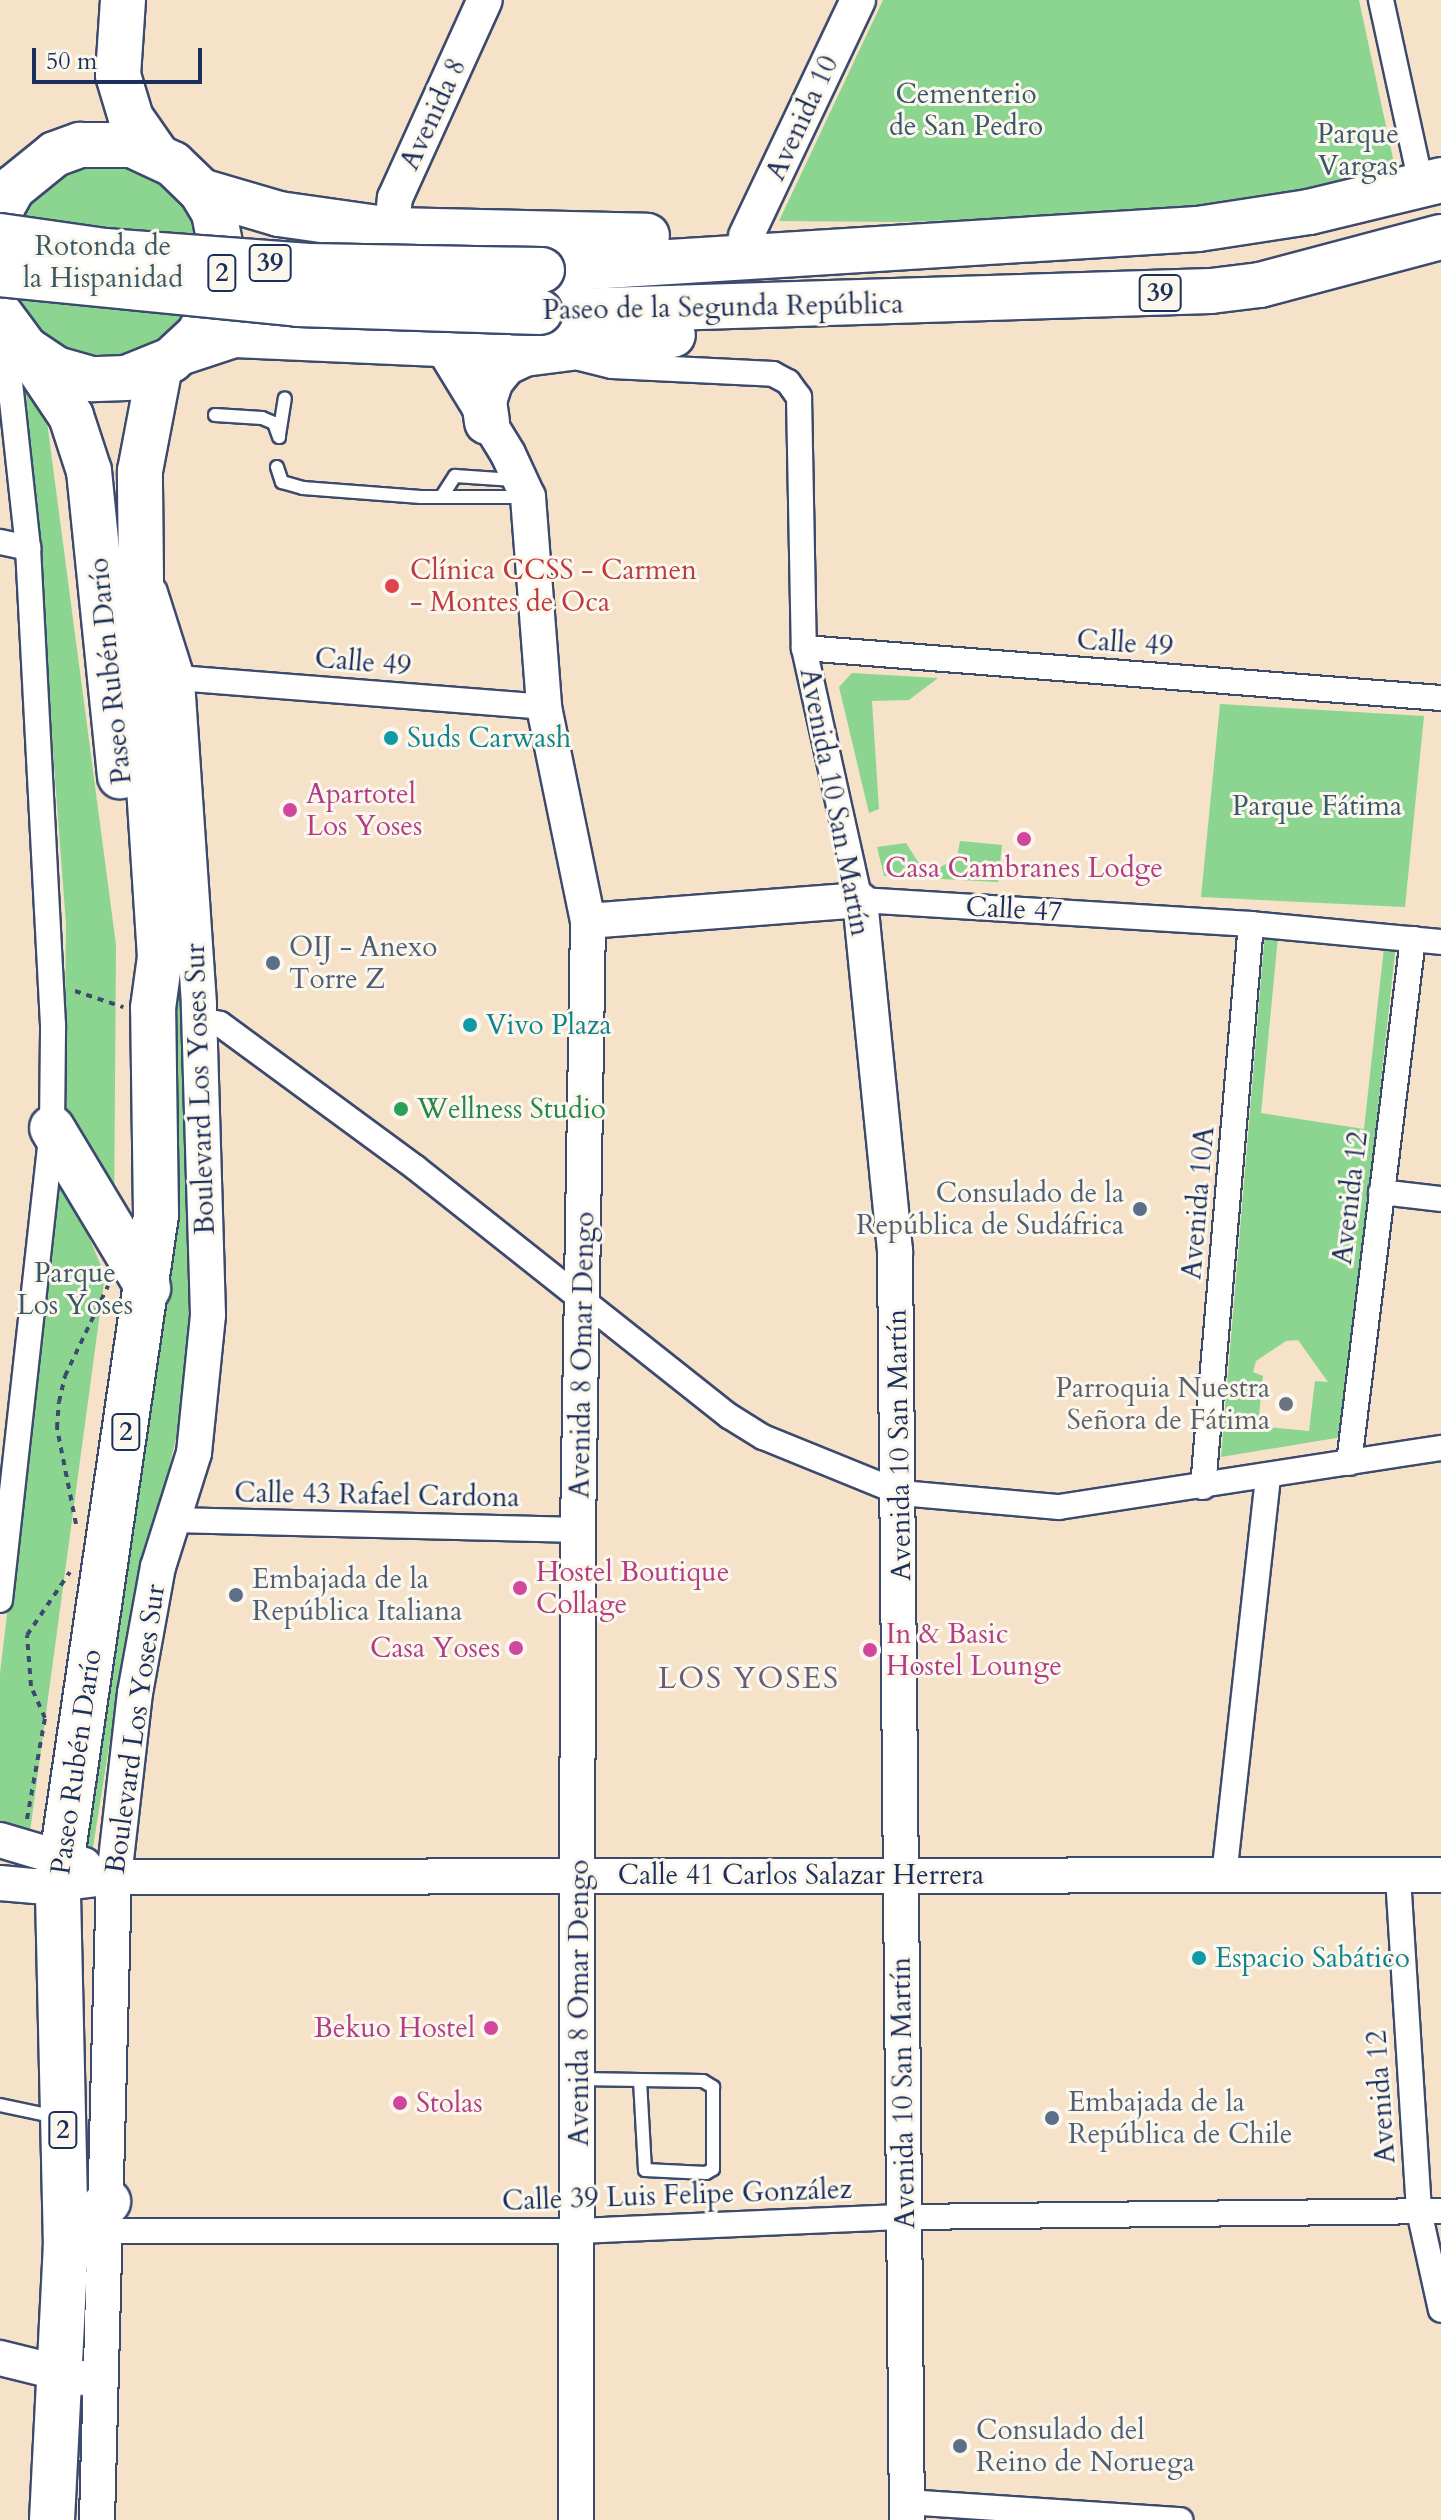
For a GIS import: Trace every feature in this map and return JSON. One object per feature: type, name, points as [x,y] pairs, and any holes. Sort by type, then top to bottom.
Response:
[{"type":"highway","name":"2","points":[[123,0],[118,75],[131,118],[156,154],[201,191],[221,237],[222,275],[212,312],[171,359]]},
{"type":"highway","name":"2","points":[[0,211],[30,159],[91,118],[118,75]]},
{"type":"highway","name":"2","points":[[30,159],[106,143],[156,154]]},
{"type":"highway","name":"Paseo de la Segunda República","points":[[0,236],[105,251],[308,266],[542,310],[969,246],[1198,229],[1309,212],[1431,182]]},
{"type":"highway","points":[[201,191],[279,214],[392,230],[746,236],[969,246]]},
{"type":"highway","name":"Paseo de la Segunda República","points":[[0,274],[103,289],[298,304],[542,310],[873,305],[1232,288],[1441,237]]},
{"type":"highway","points":[[9,327],[56,369],[91,379],[126,378],[234,335],[437,345],[542,310]]},
{"type":"highway","points":[[487,422],[484,401],[491,380],[542,310]]},
{"type":"highway","name":"Paseo Rubén Darío","points":[[9,327],[71,416],[89,471],[135,959],[153,1008]]},
{"type":"highway","name":"Paseo Rubén Darío","points":[[52,2520],[62,2376],[66,2247],[60,1870],[148,1288],[158,1163],[153,1008],[160,957],[142,675],[143,436],[171,359]]},
{"type":"highway","points":[[52,1128],[148,1288]]},
{"type":"highway","points":[[66,2247],[108,2217]]},
{"type":"street","name":"Avenida 8","points":[[392,230],[395,198],[485,0]]},
{"type":"street","name":"Avenida 10","points":[[746,236],[858,0]]},
{"type":"street","points":[[1381,0],[1431,182]]},
{"type":"street","name":"Avenida 8 Omar Dengo","points":[[392,230],[437,345],[487,422],[525,489],[544,707],[588,921],[585,1299],[578,1530],[580,1875],[576,2520]]},
{"type":"street","name":"Avenida 10 San Martín","points":[[542,310],[612,366],[773,374],[788,382],[799,397],[804,648],[860,900],[895,1251],[901,1493],[898,1873],[906,2217],[907,2511]]},
{"type":"street","points":[[0,1600],[52,1128],[52,977],[28,548],[9,327]]},
{"type":"street","points":[[0,542],[28,548]]},
{"type":"street","name":"Boulevard Los Yoses Sur","points":[[97,2520],[104,2395],[114,1877],[135,1693],[158,1567],[194,1453],[208,1315],[200,1020],[177,678],[141,566]]},
{"type":"street","name":"Calle 49","points":[[804,648],[1441,698]]},
{"type":"street","name":"Calle 49","points":[[177,678],[544,707]]},
{"type":"street","name":"Calle 47","points":[[588,921],[860,900],[1251,924],[1441,942]]},
{"type":"street","name":"Avenida 10A","points":[[1203,1487],[1251,924]]},
{"type":"street","name":"Avenida 12","points":[[1349,1463],[1413,939]]},
{"type":"street","points":[[200,1020],[220,1024],[269,1060],[585,1299],[705,1397],[763,1437],[901,1493],[1059,1507],[1441,1448]]},
{"type":"street","points":[[1381,1192],[1441,1199]]},
{"type":"street","points":[[1224,1876],[1268,1477]]},
{"type":"street","name":"Calle 43 Rafael Cardona","points":[[174,1520],[578,1530]]},
{"type":"street","points":[[0,1840],[60,1870],[114,1877]]},
{"type":"street","points":[[0,1883],[60,1870]]},
{"type":"street","name":"Calle 41 Carlos Salazar Herrera","points":[[114,1877],[898,1873],[1441,1875]]},
{"type":"street","name":"Avenida 12","points":[[1398,1877],[1441,2310]]},
{"type":"street","name":"Calle 39 Luis Felipe González","points":[[108,2217],[579,2231],[906,2217],[1430,2211]]},
{"type":"street","points":[[0,2358],[62,2376],[81,2378],[104,2395]]},
{"type":"street","points":[[907,2511],[1180,2520]]},
{"type":"lane","points":[[215,415],[262,418],[274,423],[279,437],[285,398]]},
{"type":"lane","points":[[277,467],[282,482],[303,488],[442,496],[525,489]]},
{"type":"lane","points":[[442,496],[455,476],[525,489]]},
{"type":"lane","points":[[579,2079],[703,2081],[713,2087],[713,2169],[706,2173],[645,2170],[640,2080]]},
{"type":"lane","points":[[0,2105],[63,2119]]},
{"type":"path","points":[[52,977],[98,1003],[153,1008]]},
{"type":"path","points":[[77,1529],[57,1428],[59,1402],[65,1376],[112,1277],[120,1241]]},
{"type":"path","points":[[27,1819],[45,1718],[31,1686],[27,1635],[72,1562]]},
{"type":"green space","name":"Cementerio de San Pedro","points":[[883,0],[1359,0],[1398,182],[1205,210],[902,222],[779,221]]},
{"type":"green space","name":"Rotonda de la Hispanidad","points":[[104,165],[141,173],[172,194],[193,225],[201,262],[193,299],[172,330],[141,351],[104,359],[67,351],[36,330],[15,299],[7,262],[15,225],[36,194],[67,173]]},
{"type":"green space","name":"Parque Los Yoses","points":[[24,369],[44,399],[116,945],[114,1224],[64,1122],[66,924]]},
{"type":"green space","points":[[852,673],[938,678],[909,700],[872,701],[879,809],[869,813],[839,687]]},
{"type":"green space","name":"Parque Fátima","points":[[1220,704],[1424,716],[1405,907],[1201,897]]},
{"type":"green space","points":[[960,841],[1002,845],[998,882],[884,876],[877,847],[906,843],[920,865],[935,870],[957,858]]},
{"type":"green space","points":[[159,861],[191,1019],[188,1361],[181,1417],[121,1670],[91,1860],[79,1852],[171,1260],[176,1024]]},
{"type":"green space","points":[[1265,932],[1396,944],[1342,1437],[1221,1457]],"holes":[[[1278,937],[1384,947],[1364,1129],[1261,1113]],[[1298,1340],[1328,1382],[1315,1381],[1309,1431],[1258,1426],[1263,1376],[1253,1372],[1256,1361],[1286,1341]]]},
{"type":"green space","name":"Parque Los Yoses","points":[[60,1169],[105,1275],[30,1832],[0,1825],[0,1673]]},
{"type":"place","name":"Clínica CCSS - Carmen - Montes de Oca","points":[[392,586]]},
{"type":"place","name":"Suds Carwash","points":[[391,738]]},
{"type":"place","name":"Apartotel Los Yoses","points":[[290,810]]},
{"type":"place","name":"Casa Cambranes Lodge","points":[[1024,839]]},
{"type":"place","name":"OIJ - Anexo Torre Z","points":[[273,963]]},
{"type":"place","name":"Vivo Plaza","points":[[470,1025]]},
{"type":"place","name":"Wellness Studio","points":[[401,1109]]},
{"type":"place","name":"Consulado de la República de Sudáfrica","points":[[1140,1209]]},
{"type":"place","name":"Parroquia Nuestra Señora de Fátima","points":[[1286,1404]]},
{"type":"place","name":"Hostel Boutique Collage","points":[[520,1588]]},
{"type":"place","name":"Embajada de la República Italiana","points":[[236,1595]]},
{"type":"place","name":"Casa Yoses","points":[[516,1648]]},
{"type":"place","name":"In & Basic Hostel Lounge","points":[[870,1650]]},
{"type":"place","name":"Espacio Sabático","points":[[1199,1958]]},
{"type":"place","name":"Bekuo Hostel","points":[[491,2028]]},
{"type":"place","name":"Stolas","points":[[400,2103]]},
{"type":"place","name":"Embajada de la República de Chile","points":[[1052,2118]]},
{"type":"place","name":"Consulado del Reino de Noruega","points":[[960,2446]]},
{"type":"district","name":"LOS YOSES","points":[[749,1679]]},
{"type":"park label","name":"Parque Vargas","points":[[1358,150]]}]
